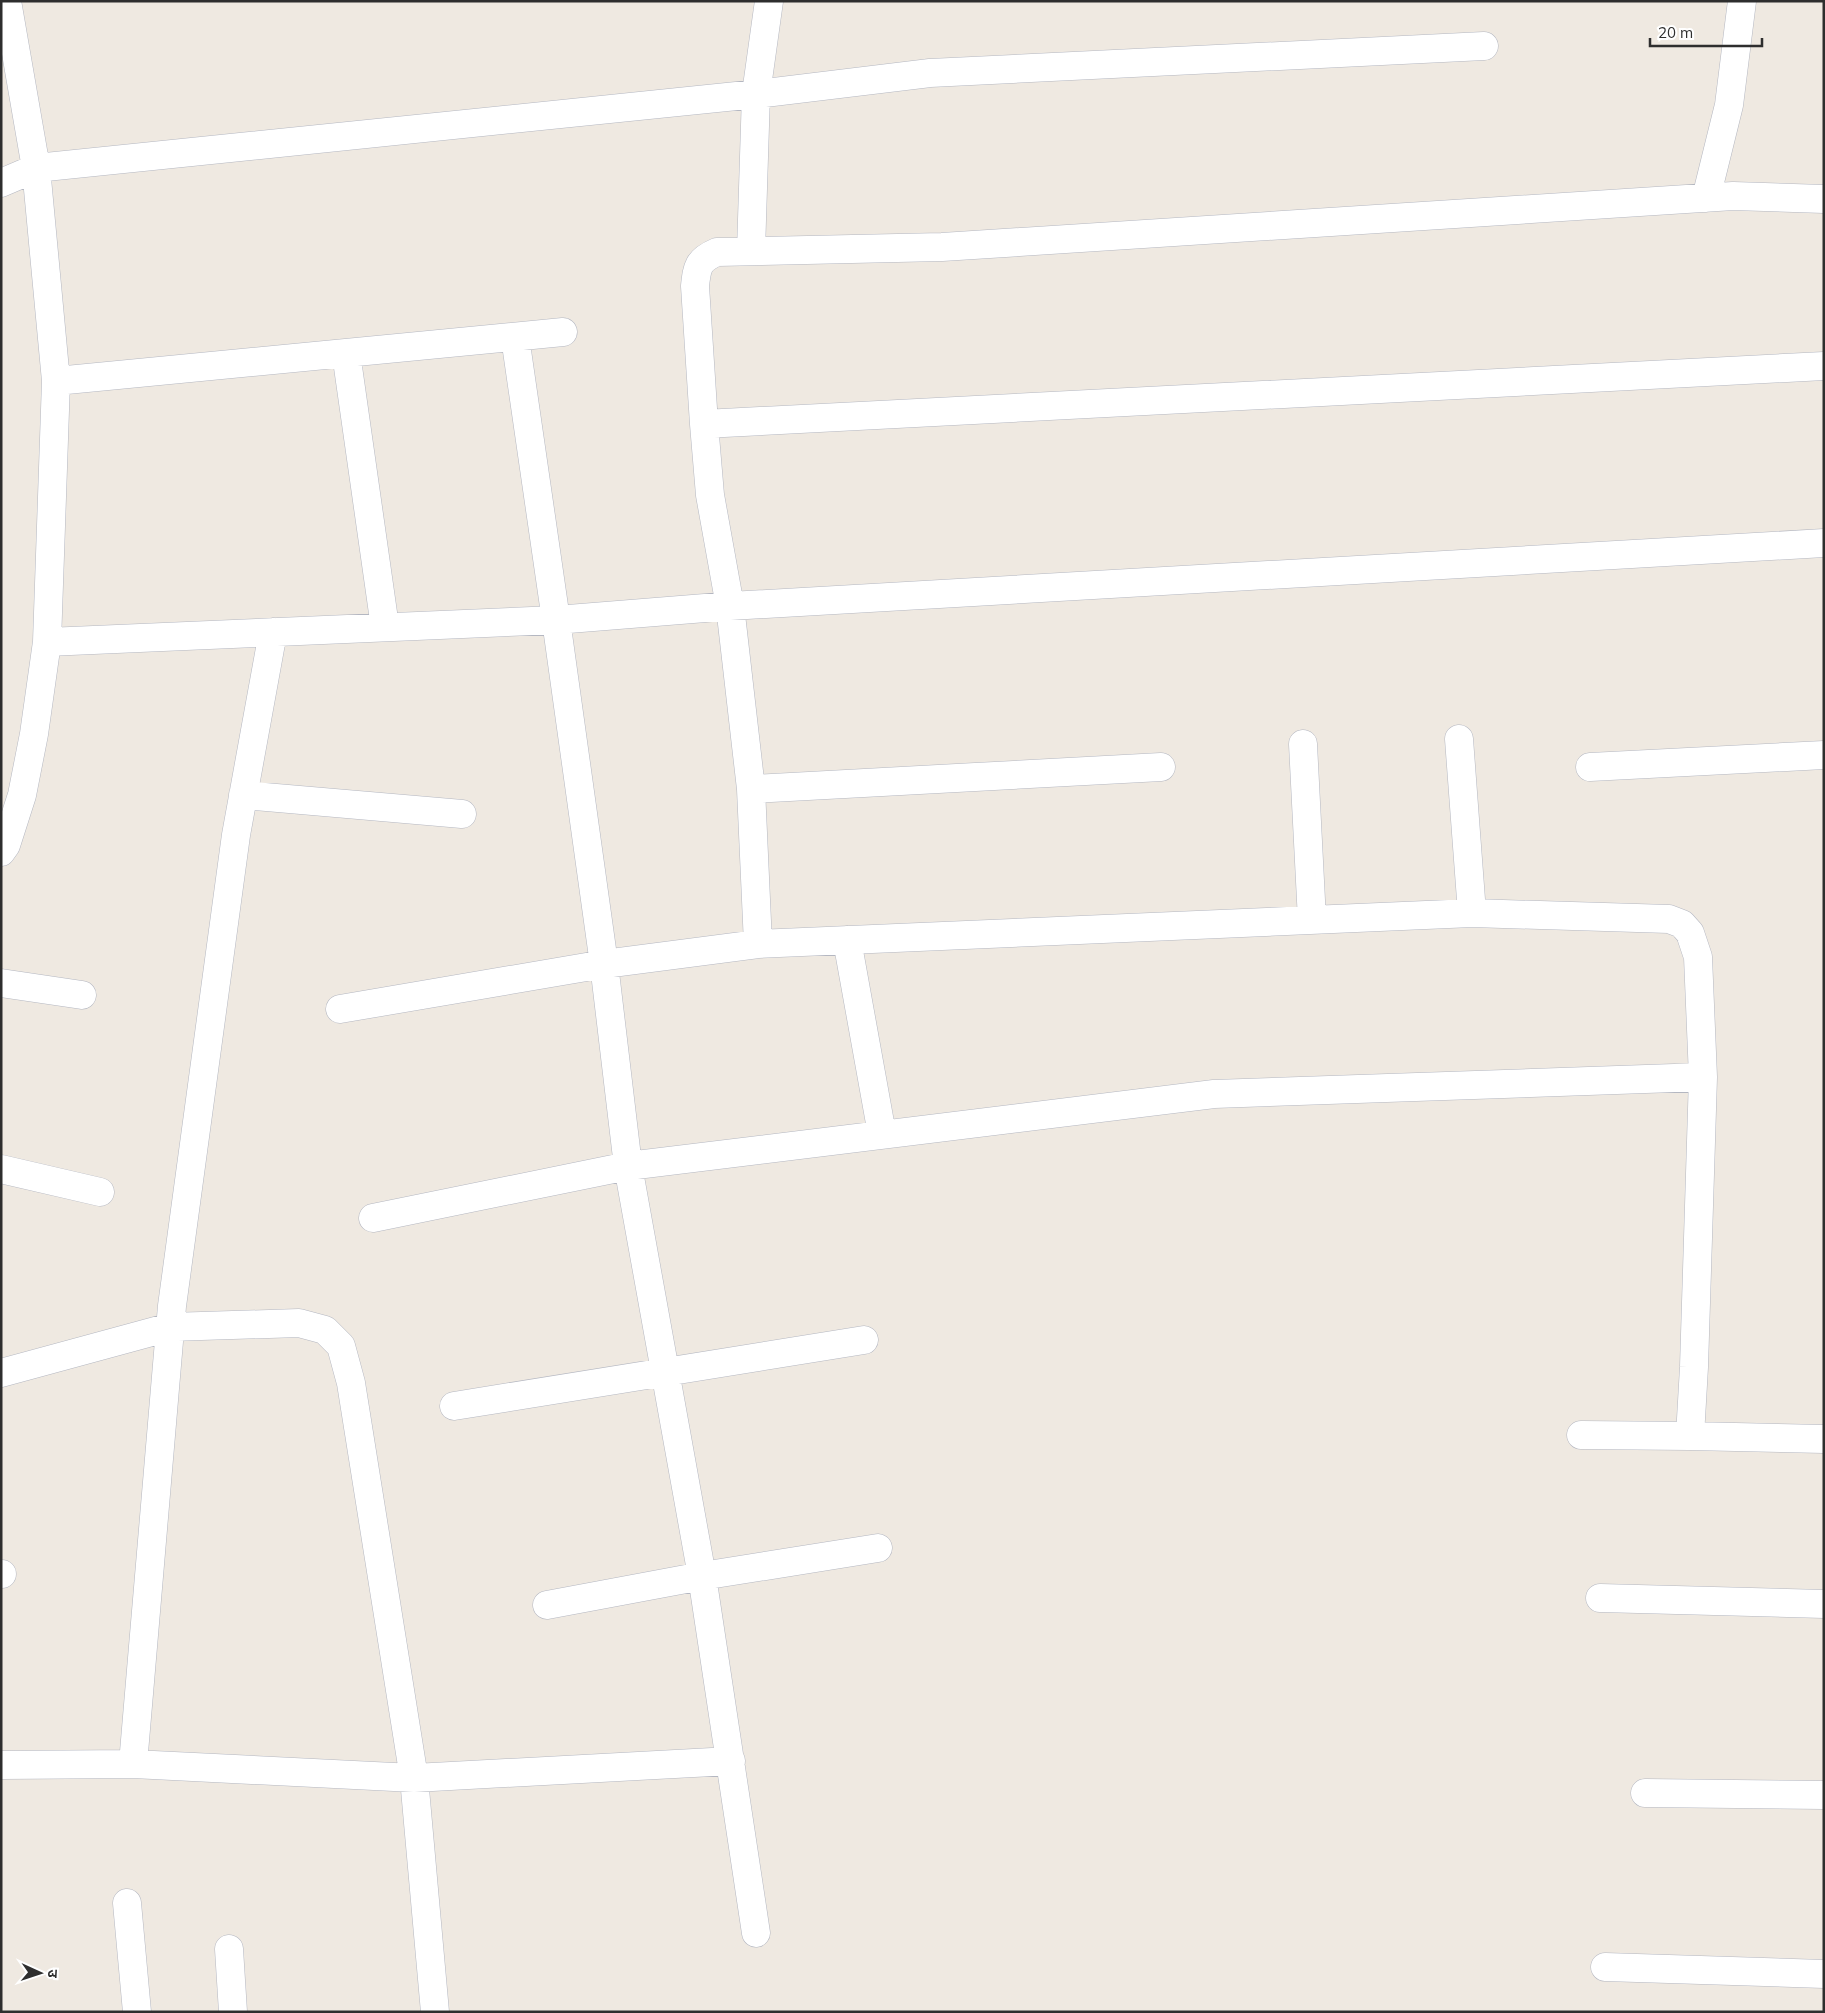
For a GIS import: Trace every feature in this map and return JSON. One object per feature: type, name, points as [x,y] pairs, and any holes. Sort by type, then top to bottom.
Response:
[{"type":"street","points":[[1,852],[6,845],[22,795],[34,734],[47,642],[56,381],[36,168],[7,1]]},
{"type":"street","points":[[751,251],[756,94],[769,1]]},
{"type":"street","points":[[1706,198],[1729,104],[1742,1]]},
{"type":"street","points":[[1,183],[36,168],[756,94],[930,73],[1484,46]]},
{"type":"street","points":[[758,944],[751,789],[730,606],[710,495],[704,424],[695,286],[697,269],[705,257],[717,252],[942,247],[1733,196],[1824,199]]},
{"type":"street","points":[[56,381],[563,332]]},
{"type":"street","points":[[515,337],[604,964],[628,1166],[702,1576],[756,1933]]},
{"type":"street","points":[[346,353],[385,627]]},
{"type":"street","points":[[704,424],[1824,366]]},
{"type":"street","points":[[47,642],[556,620],[730,606],[1824,543]]},
{"type":"street","points":[[133,1764],[170,1327],[234,844],[273,632]]},
{"type":"street","points":[[1459,739],[1472,913]]},
{"type":"street","points":[[1303,744],[1312,920]]},
{"type":"street","points":[[1590,767],[1824,755]]},
{"type":"street","points":[[751,789],[1161,768]]},
{"type":"street","points":[[243,795],[462,814]]},
{"type":"street","points":[[340,1009],[604,964],[758,944],[1472,913],[1669,919],[1682,924],[1690,933],[1698,957],[1703,1077],[1690,1436]]},
{"type":"street","points":[[847,940],[882,1134]]},
{"type":"street","points":[[1,983],[82,995]]},
{"type":"street","points":[[373,1218],[628,1166],[1214,1094],[1703,1077]]},
{"type":"street","points":[[1,1169],[100,1192]]},
{"type":"street","points":[[1,1373],[170,1327],[299,1323],[325,1330],[341,1346],[351,1383],[414,1778],[435,2012]]},
{"type":"street","points":[[454,1406],[864,1340]]},
{"type":"street","points":[[1581,1435],[1824,1438]]},
{"type":"street","points":[[547,1605],[702,1576],[878,1548]]},
{"type":"street","points":[[1600,1598],[1824,1604]]},
{"type":"street","points":[[1,1764],[133,1764],[414,1778],[731,1761]]},
{"type":"street","points":[[1645,1793],[1824,1795]]},
{"type":"street","points":[[128,1903],[137,2012]]},
{"type":"street","points":[[229,1949],[233,2012]]},
{"type":"street","points":[[1605,1967],[1824,1974]]}]
